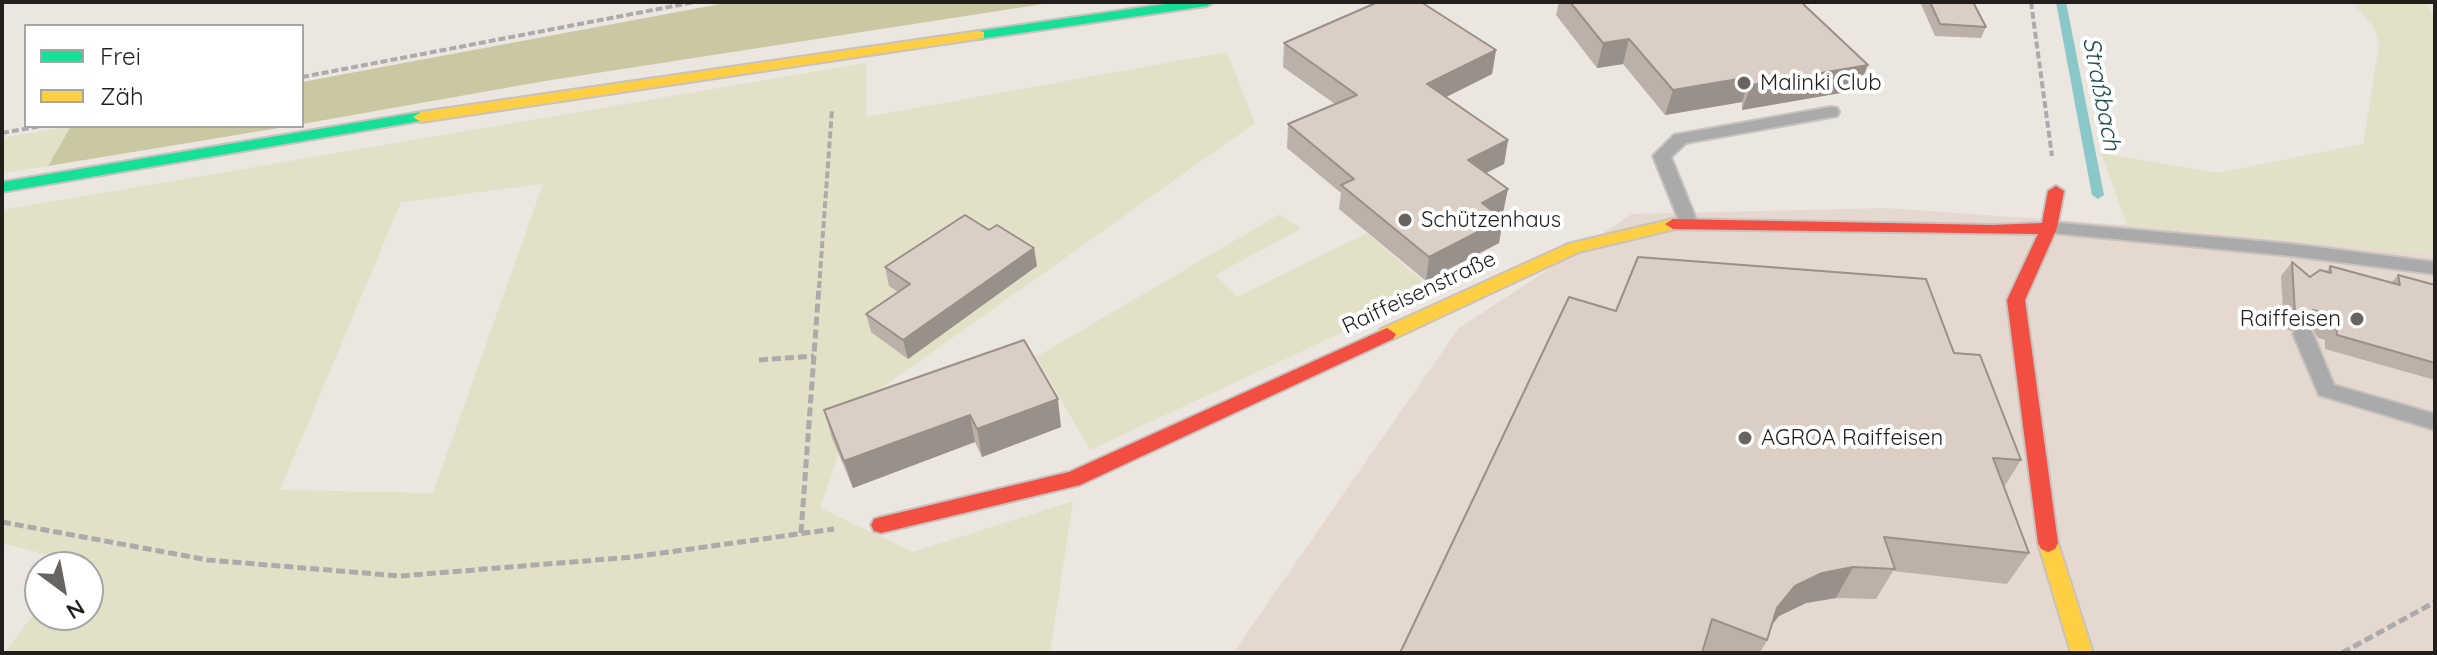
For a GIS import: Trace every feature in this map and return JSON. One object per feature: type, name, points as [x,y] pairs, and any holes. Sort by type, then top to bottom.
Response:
[{"type":"street","points":[[2,187],[556,95],[1207,2]]},
{"type":"street","points":[[2056,191],[2049,228],[2016,300],[2046,538],[2082,653]]},
{"type":"street","name":"Raiffeisenstraße","points":[[881,525],[1073,479],[1574,248],[1672,224],[1992,230],[2049,228]]},
{"type":"lane","points":[[1689,224],[1662,156],[1680,139],[1831,112]]},
{"type":"lane","points":[[2049,228],[2293,258],[2435,268]]},
{"type":"lane","points":[[2303,334],[2326,390],[2435,422]]},
{"type":"path","points":[[304,77],[695,2]]},
{"type":"path","points":[[2031,2],[2056,191]]},
{"type":"path","points":[[2,522],[208,560],[400,576],[633,557],[801,533],[832,109]]},
{"type":"path","points":[[2,133],[31,128]]},
{"type":"path","points":[[759,360],[814,356]]},
{"type":"path","points":[[2342,653],[2435,602]]},
{"type":"shaded area","points":[[2352,2],[2426,2],[2435,17],[2435,255],[2127,225],[2101,153],[2218,173],[2363,144],[2379,45],[2374,27]]},
{"type":"shaded area","points":[[1227,52],[1255,123],[855,407],[820,508],[913,552],[1073,501],[1050,653],[4,653],[24,627],[24,631],[104,631],[104,551],[34,551],[2,543],[2,210],[866,63],[866,117]],"holes":[[[543,184],[433,493],[280,490],[401,202]]]},
{"type":"shaded area","points":[[70,128],[48,166],[2,173],[2,138]]},
{"type":"shaded area","points":[[1886,208],[2127,225],[2435,255],[2435,653],[1233,653],[1458,329],[1632,214]]},
{"type":"shaded area","points":[[1280,214],[1301,229],[1215,275],[1237,297],[1367,233],[1433,290],[1090,450],[1036,357]]},
{"type":"green space","points":[[731,2],[1056,2],[545,81],[304,124],[304,82]]},
{"type":"green space","points":[[70,128],[279,128],[48,166]]},
{"type":"building","points":[[1378,2],[1421,2],[1496,50],[1427,84],[1508,140],[1468,160],[1508,189],[1482,203],[1503,219],[1429,257],[1341,185],[1354,179],[1288,124],[1357,95],[1284,43]]},
{"type":"building","points":[[1570,2],[1801,2],[1868,65],[1751,85],[1750,77],[1673,90],[1629,39],[1603,43]]},
{"type":"building","points":[[1930,2],[1973,2],[1986,27],[1940,24]]},
{"type":"building","points":[[965,215],[989,230],[997,225],[1034,248],[903,340],[866,314],[910,284],[885,267]]},
{"type":"building","name":"AGROA Raiffeisen","points":[[1638,257],[1926,279],[1954,353],[1980,355],[2021,460],[1993,458],[2029,553],[1884,537],[1895,569],[1853,567],[1822,573],[1795,586],[1777,608],[1767,640],[1712,619],[1702,653],[1400,653],[1569,297],[1616,311]]},
{"type":"building","points":[[2292,262],[2310,277],[2320,270],[2331,273],[2330,266],[2400,285],[2398,275],[2435,285],[2435,363],[2337,335],[2336,326],[2329,324],[2322,312],[2313,310],[2303,316],[2295,314]]},
{"type":"building","points":[[1024,340],[1058,399],[977,429],[970,415],[844,461],[824,410]]},
{"type":"waterway","name":"Straßbach","points":[[2061,2],[2098,195]]},
{"type":"traffic: fast","points":[[979,35],[1207,2]]},
{"type":"traffic: fast","points":[[2,187],[421,117]]},
{"type":"traffic: slow","points":[[421,117],[979,35]]},
{"type":"traffic: slow","points":[[1387,334],[1574,248],[1673,224]]},
{"type":"traffic: slow","points":[[2048,543],[2082,653]]},
{"type":"traffic: jam","points":[[2048,543],[2016,300],[2049,228],[2056,191]]},
{"type":"traffic: jam","points":[[1673,224],[1992,230],[2049,228]]},
{"type":"traffic: jam","points":[[881,525],[1073,479],[1387,334]]},
{"type":"place","name":"Malinki Club","points":[[1744,83]]},
{"type":"place","name":"Schützenhaus","points":[[1405,220]]},
{"type":"place","name":"Raiffeisen","points":[[2357,319]]},
{"type":"place","name":"AGROA Raiffeisen","points":[[1745,438]]}]
